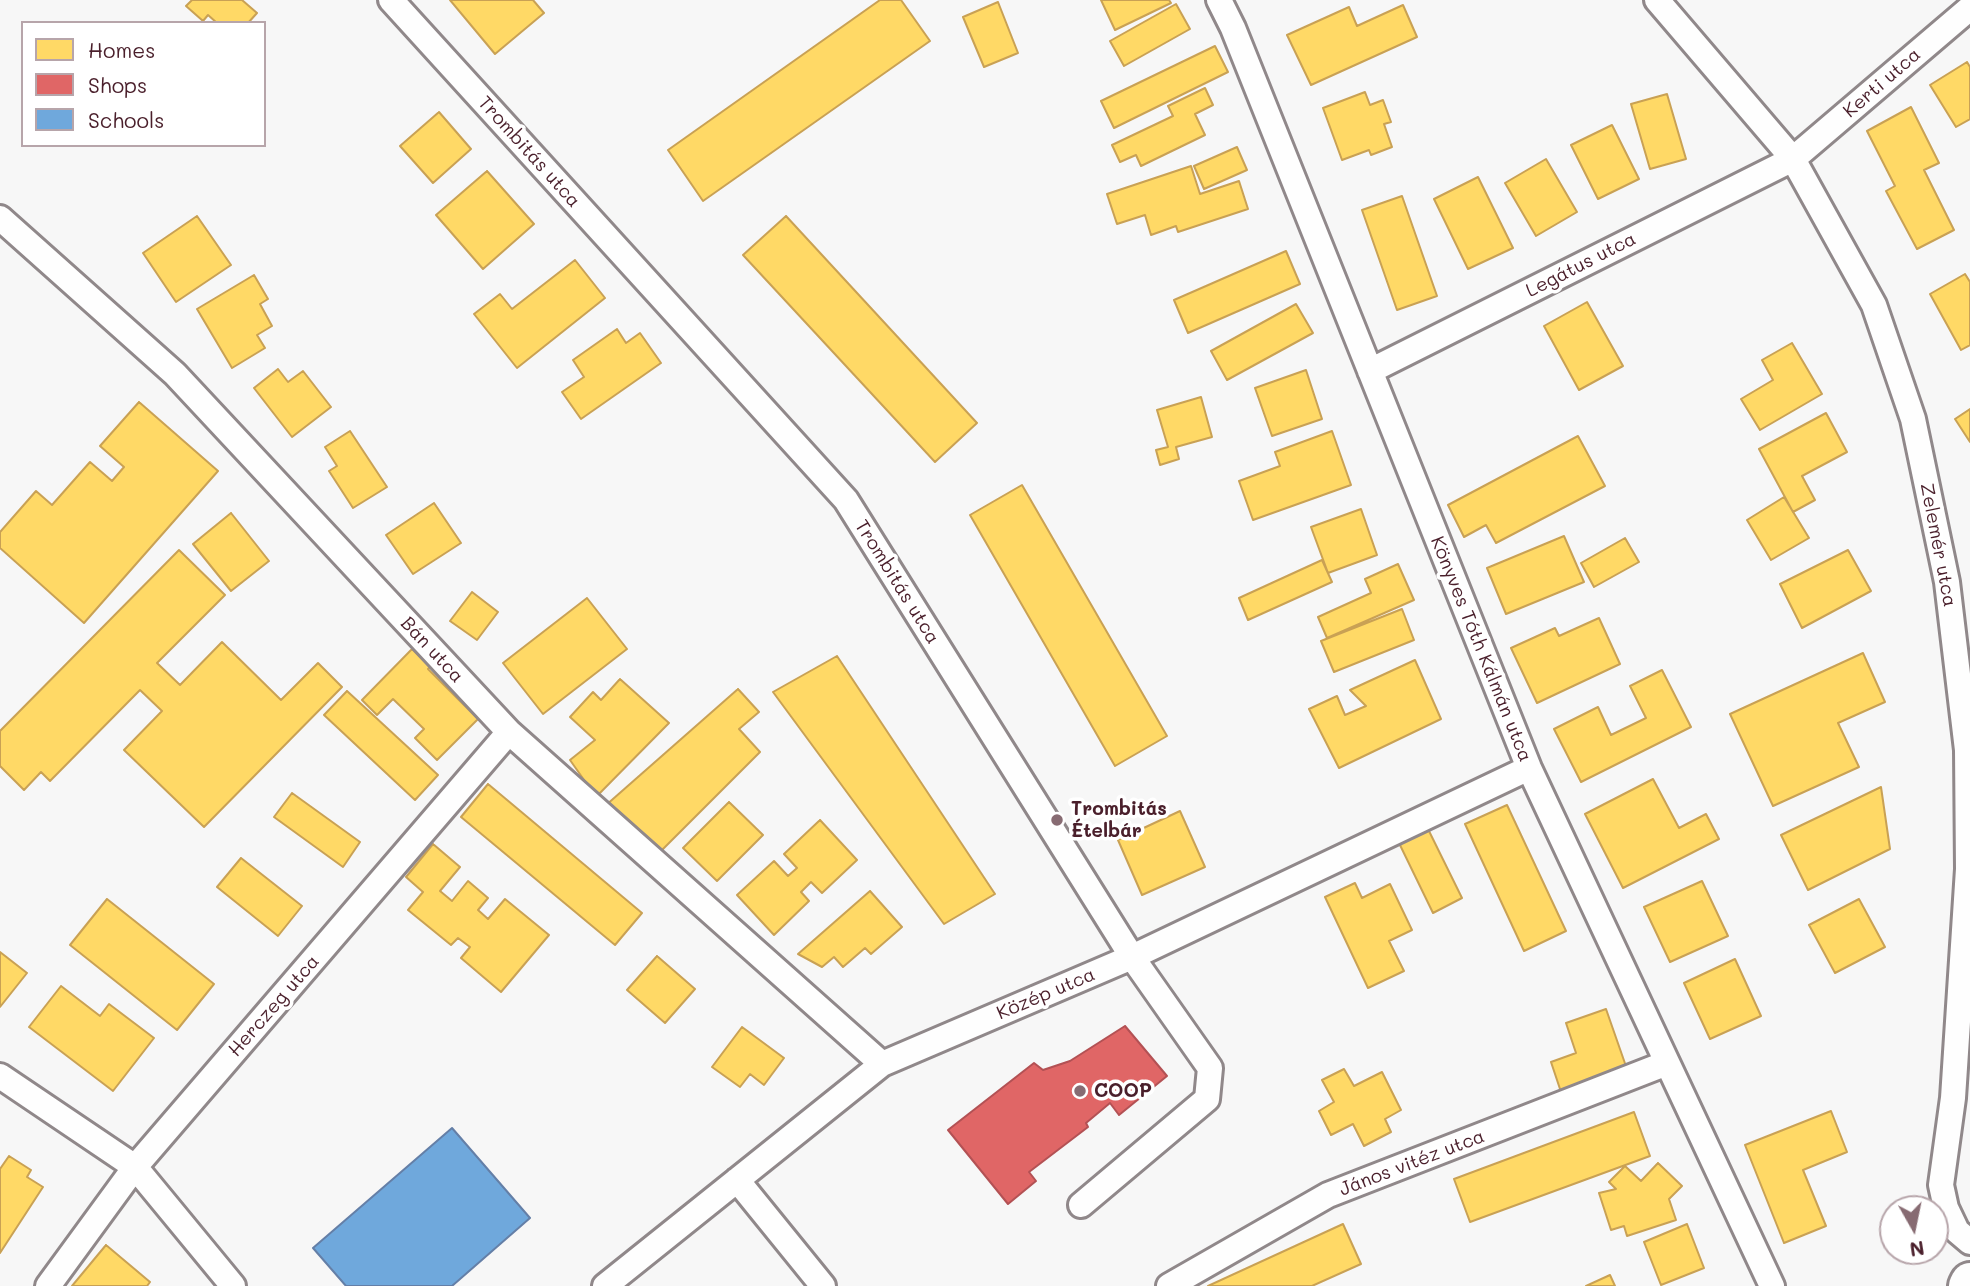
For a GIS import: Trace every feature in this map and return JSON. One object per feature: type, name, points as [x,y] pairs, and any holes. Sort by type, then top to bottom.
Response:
[{"type":"street","name":"Trombitás utca","points":[[391,0],[845,500],[1132,957],[1210,1068],[1207,1099],[1081,1205]]},
{"type":"street","name":"Könyves Tóth Kálmán utca","points":[[1219,0],[1233,28],[1529,768],[1772,1286]]},
{"type":"street","name":"Zelemér utca","points":[[1657,0],[1793,159],[1874,305],[1913,419],[1947,582],[1967,750],[1968,869],[1953,1098],[1941,1185],[1946,1208],[1957,1231],[1970,1242]]},
{"type":"street","name":"Kerti utca","points":[[1793,159],[1970,8]]},
{"type":"street","name":"Legátus utca","points":[[1370,371],[1793,159]]},
{"type":"street","name":"Bán utca","points":[[0,218],[175,374],[509,733],[882,1064]]},
{"type":"street","name":"Herczeg utca","points":[[48,1286],[135,1167],[509,733]]},
{"type":"street","name":"Közép utca","points":[[605,1286],[882,1064],[1132,957],[1529,768]]},
{"type":"street","name":"János vitéz utca","points":[[1169,1286],[1328,1195],[1667,1063]]},
{"type":"street","points":[[0,1076],[135,1167],[233,1286]]},
{"type":"street","points":[[737,1180],[823,1286]]},
{"type":"building: Homes","points":[[192,0],[242,0],[257,13],[250,21],[215,21],[208,15],[203,21],[186,6]]},
{"type":"building: Homes","points":[[450,0],[533,0],[544,13],[495,54]]},
{"type":"building: Homes","points":[[880,0],[901,0],[930,41],[703,201],[668,150]]},
{"type":"building: Homes","points":[[1101,0],[1169,0],[1171,3],[1115,30]]},
{"type":"building: Homes","points":[[998,2],[1018,53],[984,67],[963,17]]},
{"type":"building: Homes","points":[[1176,4],[1190,29],[1124,66],[1110,41]]},
{"type":"building: Homes","points":[[1403,5],[1417,37],[1311,85],[1287,35],[1349,7],[1357,26]]},
{"type":"building: Homes","points":[[1215,46],[1228,72],[1114,128],[1101,101]]},
{"type":"building: Homes","points":[[1967,62],[1970,67],[1970,119],[1956,127],[1930,85]]},
{"type":"building: Homes","points":[[1205,88],[1213,105],[1195,114],[1205,135],[1141,166],[1136,155],[1120,162],[1112,145],[1173,116],[1168,106]]},
{"type":"building: Homes","points":[[1365,92],[1370,105],[1383,100],[1391,122],[1384,124],[1392,147],[1371,155],[1369,150],[1342,160],[1323,108]]},
{"type":"building: Homes","points":[[1667,94],[1686,159],[1650,169],[1631,104]]},
{"type":"building: Homes","points":[[1911,107],[1939,163],[1924,170],[1954,230],[1917,249],[1886,191],[1895,186],[1867,131]]},
{"type":"building: Homes","points":[[439,112],[471,149],[433,183],[400,146]]},
{"type":"building: Homes","points":[[1612,125],[1639,179],[1598,199],[1571,145]]},
{"type":"building: Homes","points":[[1237,147],[1247,170],[1204,189],[1194,166]]},
{"type":"building: Homes","points":[[1546,159],[1577,212],[1536,236],[1505,183]]},
{"type":"building: Homes","points":[[1191,166],[1200,194],[1239,181],[1248,209],[1178,232],[1176,226],[1151,235],[1145,215],[1117,224],[1107,194]]},
{"type":"building: Homes","points":[[487,171],[534,224],[483,269],[436,215]]},
{"type":"building: Homes","points":[[1478,177],[1513,248],[1468,269],[1434,199]]},
{"type":"building: Homes","points":[[1402,196],[1437,296],[1397,310],[1362,210]]},
{"type":"building: Homes","points":[[197,216],[231,265],[176,302],[143,253]]},
{"type":"building: Homes","points":[[786,216],[977,423],[935,462],[743,255]]},
{"type":"building: Homes","points":[[1286,251],[1300,284],[1188,333],[1174,300]]},
{"type":"building: Homes","points":[[575,260],[605,298],[517,368],[474,314],[500,294],[512,309]]},
{"type":"building: Homes","points":[[1965,274],[1970,282],[1970,345],[1961,350],[1930,294]]},
{"type":"building: Homes","points":[[254,275],[268,299],[260,304],[272,326],[257,335],[265,348],[232,368],[197,309]]},
{"type":"building: Homes","points":[[1587,302],[1623,366],[1579,390],[1544,326]]},
{"type":"building: Homes","points":[[1296,304],[1313,333],[1227,380],[1211,351]]},
{"type":"building: Homes","points":[[617,329],[626,343],[640,333],[661,363],[581,419],[562,392],[584,377],[573,360]]},
{"type":"building: Homes","points":[[1792,343],[1822,394],[1760,430],[1741,399],[1773,380],[1762,360]]},
{"type":"building: Homes","points":[[278,369],[288,382],[303,371],[331,407],[292,437],[254,388]]},
{"type":"building: Homes","points":[[1306,370],[1322,419],[1272,436],[1255,388]]},
{"type":"building: Homes","points":[[1201,397],[1212,437],[1176,447],[1179,459],[1160,465],[1156,450],[1168,447],[1157,410]]},
{"type":"building: Homes","points":[[139,402],[218,471],[84,623],[0,548],[0,532],[36,491],[52,505],[90,462],[112,481],[124,467],[100,446]]},
{"type":"building: Homes","points":[[1970,409],[1970,442],[1955,419]]},
{"type":"building: Homes","points":[[1826,413],[1847,452],[1802,476],[1815,500],[1793,512],[1759,449]]},
{"type":"building: Homes","points":[[350,431],[387,487],[353,508],[329,471],[337,466],[325,447]]},
{"type":"building: Homes","points":[[1332,431],[1351,485],[1253,520],[1239,481],[1280,466],[1275,452]]},
{"type":"building: Homes","points":[[1578,436],[1605,486],[1496,543],[1486,525],[1464,537],[1448,505]]},
{"type":"building: Homes","points":[[1022,485],[1167,736],[1115,766],[970,515]]},
{"type":"building: Homes","points":[[1784,497],[1809,538],[1771,560],[1747,520]]},
{"type":"building: Homes","points":[[434,503],[461,543],[413,574],[386,535]]},
{"type":"building: Homes","points":[[1361,509],[1377,555],[1328,573],[1311,527]]},
{"type":"building: Homes","points":[[231,513],[269,561],[231,591],[193,544]]},
{"type":"building: Homes","points":[[1564,536],[1584,582],[1506,614],[1487,568]]},
{"type":"building: Homes","points":[[1625,538],[1639,562],[1594,587],[1581,563]]},
{"type":"building: Homes","points":[[179,550],[225,595],[157,663],[180,685],[222,642],[281,700],[318,663],[342,687],[204,827],[124,750],[162,711],[140,690],[50,781],[41,772],[24,790],[0,766],[0,731]]},
{"type":"building: Homes","points":[[1848,550],[1871,591],[1802,628],[1780,584]]},
{"type":"building: Homes","points":[[1322,560],[1332,582],[1248,620],[1239,598]]},
{"type":"building: Homes","points":[[1398,564],[1414,600],[1327,638],[1318,617],[1371,593],[1365,579]]},
{"type":"building: Homes","points":[[472,592],[498,612],[477,640],[450,621]]},
{"type":"building: Homes","points":[[587,598],[627,649],[543,714],[503,663]]},
{"type":"building: Homes","points":[[1402,609],[1414,640],[1334,672],[1321,641]]},
{"type":"building: Homes","points":[[1599,618],[1620,664],[1537,703],[1511,648],[1555,628],[1559,636]]},
{"type":"building: Homes","points":[[412,649],[478,719],[437,760],[415,738],[424,729],[393,699],[377,715],[362,700]]},
{"type":"building: Homes","points":[[1863,653],[1885,702],[1838,723],[1859,767],[1773,806],[1730,714]]},
{"type":"building: Homes","points":[[837,656],[995,894],[944,924],[773,692]]},
{"type":"building: Homes","points":[[1415,660],[1441,719],[1339,768],[1309,709],[1337,696],[1345,715],[1366,706],[1350,690]]},
{"type":"building: Homes","points":[[1662,670],[1691,727],[1581,782],[1554,729],[1598,707],[1611,735],[1646,718],[1630,686]]},
{"type":"building: Homes","points":[[620,679],[669,723],[596,797],[570,760],[595,740],[570,717],[593,692],[601,700]]},
{"type":"building: Homes","points":[[738,689],[759,712],[739,729],[760,752],[659,853],[605,806]]},
{"type":"building: Homes","points":[[347,691],[438,775],[415,800],[324,715]]},
{"type":"building: Homes","points":[[1653,779],[1679,828],[1706,814],[1719,839],[1623,888],[1585,814]]},
{"type":"building: Homes","points":[[488,784],[642,913],[615,945],[461,817]]},
{"type":"building: Homes","points":[[1881,787],[1890,849],[1808,890],[1781,835]]},
{"type":"building: Homes","points":[[292,793],[360,842],[343,867],[274,817]]},
{"type":"building: Homes","points":[[729,802],[763,835],[717,881],[683,848]]},
{"type":"building: Homes","points":[[1507,805],[1566,931],[1524,951],[1465,824]]},
{"type":"building: Homes","points":[[1180,811],[1205,867],[1142,895],[1118,840]]},
{"type":"building: Homes","points":[[820,820],[857,860],[822,893],[811,882],[801,892],[809,901],[774,935],[737,895],[774,861],[788,876],[797,868],[784,854]]},
{"type":"building: Homes","points":[[1428,829],[1462,898],[1433,913],[1399,843]]},
{"type":"building: Homes","points":[[433,844],[460,867],[440,891],[452,901],[468,881],[488,898],[478,910],[488,919],[505,899],[549,935],[501,992],[461,958],[470,947],[458,938],[451,945],[408,910],[423,892],[406,877]]},
{"type":"building: Homes","points":[[241,858],[302,906],[278,936],[217,887]]},
{"type":"building: Homes","points":[[1702,881],[1728,936],[1670,962],[1644,907]]},
{"type":"building: Homes","points":[[1355,883],[1362,898],[1390,884],[1412,930],[1389,941],[1404,971],[1368,988],[1325,897]]},
{"type":"building: Homes","points":[[870,891],[902,927],[871,954],[865,948],[843,967],[834,957],[822,967],[798,954]]},
{"type":"building: Homes","points":[[107,899],[214,984],[177,1030],[70,945]]},
{"type":"building: Homes","points":[[1859,899],[1885,947],[1835,973],[1809,925]]},
{"type":"building: Homes","points":[[0,952],[27,973],[0,1007]]},
{"type":"building: Homes","points":[[657,956],[695,989],[665,1023],[627,990]]},
{"type":"building: Homes","points":[[1735,959],[1761,1016],[1710,1039],[1684,983]]},
{"type":"building: Homes","points":[[61,986],[100,1016],[109,1004],[154,1038],[113,1091],[29,1027]]},
{"type":"building: Homes","points":[[1606,1009],[1628,1072],[1562,1095],[1551,1062],[1576,1053],[1566,1023]]},
{"type":"building: Homes","points":[[742,1027],[784,1058],[764,1085],[750,1074],[740,1087],[712,1067]]},
{"type":"building: Homes","points":[[1344,1069],[1354,1086],[1382,1072],[1401,1110],[1385,1119],[1391,1132],[1364,1146],[1353,1124],[1331,1135],[1319,1111],[1334,1102],[1322,1080]]},
{"type":"building: Homes","points":[[1831,1111],[1847,1152],[1803,1170],[1826,1226],[1784,1243],[1745,1145]]},
{"type":"building: Homes","points":[[1634,1112],[1650,1156],[1470,1222],[1454,1179]]},
{"type":"building: Homes","points":[[9,1156],[31,1170],[27,1177],[43,1187],[0,1253],[0,1169]]},
{"type":"building: Homes","points":[[1658,1163],[1682,1186],[1669,1199],[1676,1220],[1627,1236],[1624,1226],[1611,1230],[1599,1193],[1616,1189],[1609,1182],[1625,1166],[1641,1181]]},
{"type":"building: Homes","points":[[1343,1224],[1361,1264],[1312,1286],[1208,1286]]},
{"type":"building: Homes","points":[[1687,1224],[1704,1268],[1661,1285],[1644,1242]]},
{"type":"building: Homes","points":[[106,1245],[150,1282],[147,1286],[72,1286]]},
{"type":"building: Homes","points":[[1610,1275],[1615,1286],[1586,1286]]},
{"type":"building: Shops","points":[[1125,1026],[1167,1076],[1119,1115],[1110,1103],[1086,1123],[1088,1127],[1029,1172],[1036,1181],[1008,1204],[948,1130],[1034,1063],[1043,1070],[1070,1061]]},
{"type":"building: Schools","points":[[452,1128],[530,1218],[452,1286],[346,1286],[313,1248]]},
{"type":"place","name":"Trombitás Ételbár","points":[[1057,820]]},
{"type":"place","name":"COOP","points":[[1080,1091]]}]
